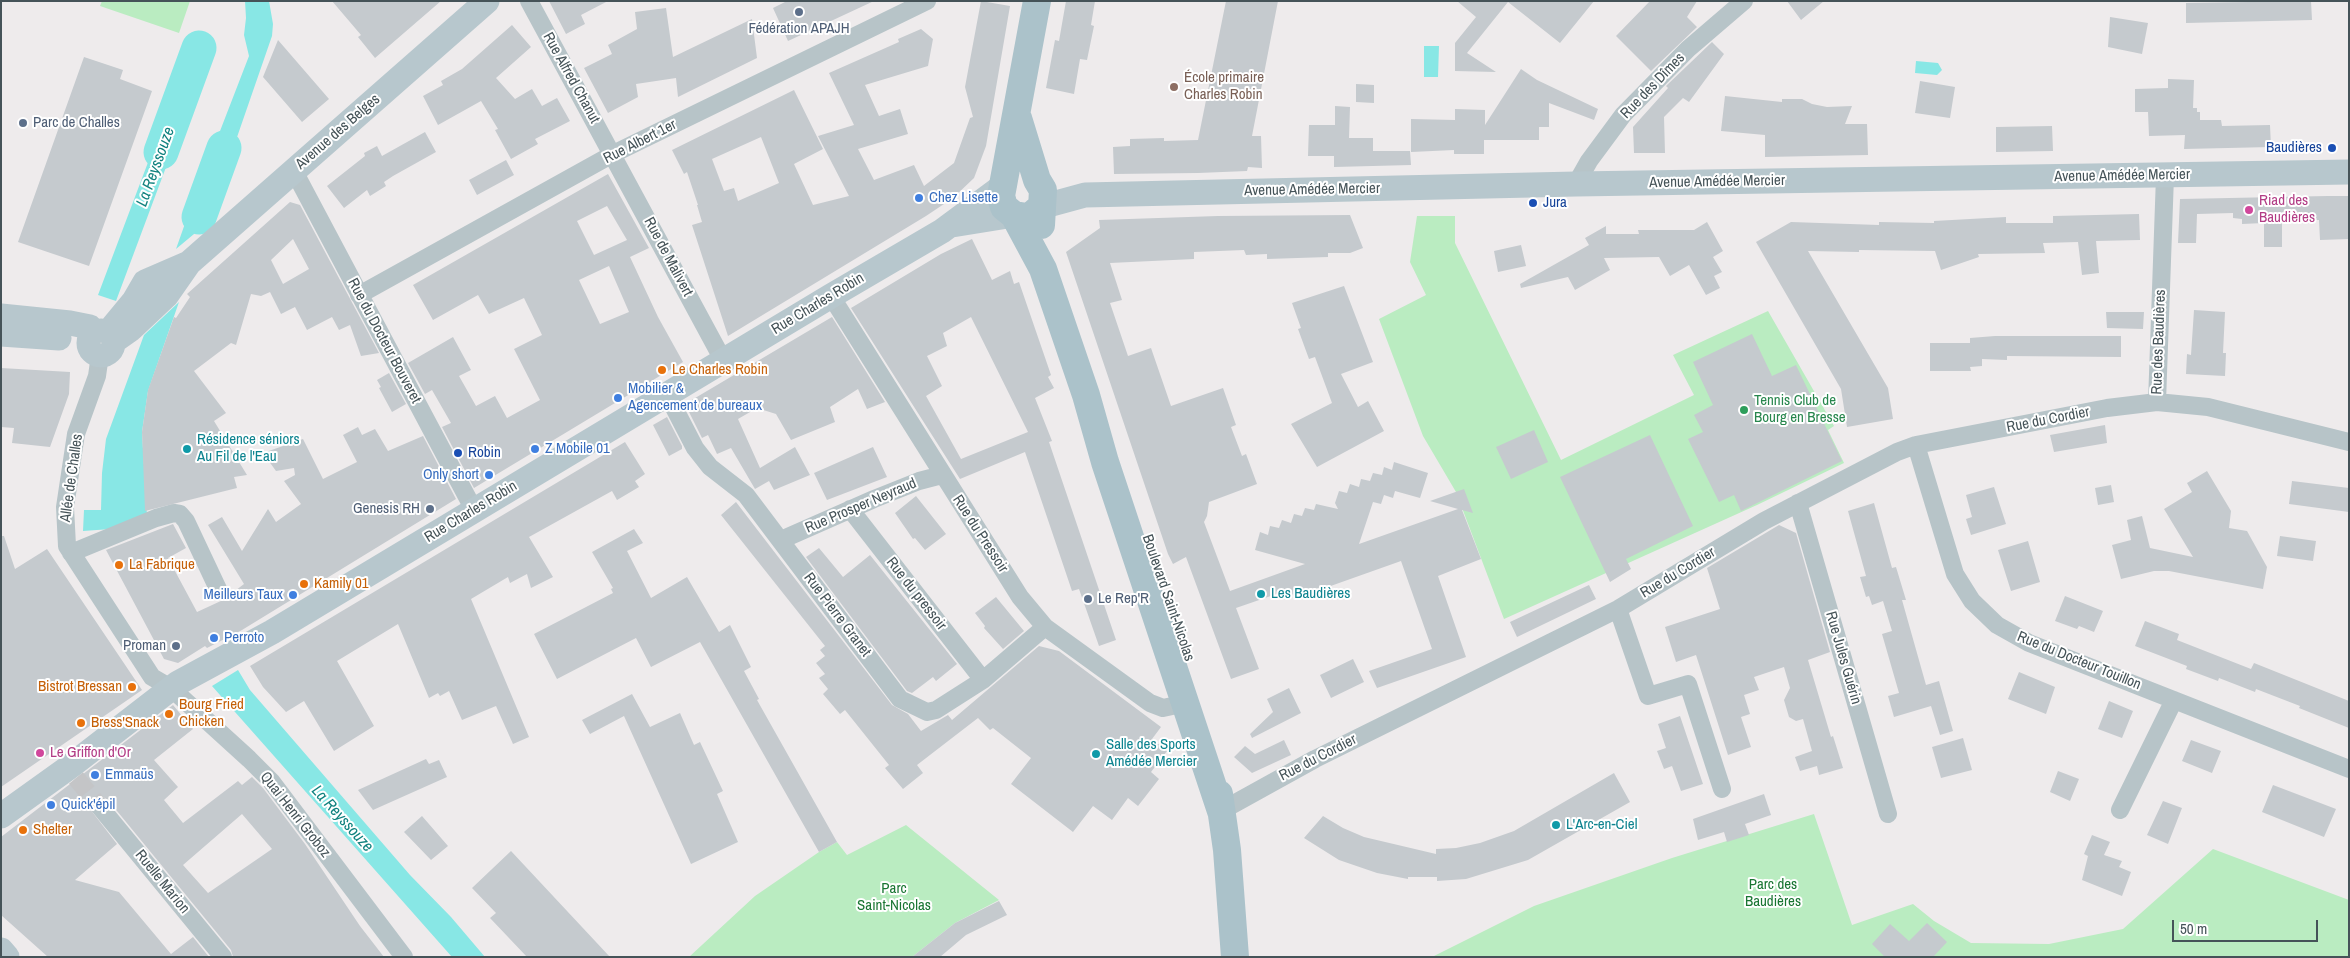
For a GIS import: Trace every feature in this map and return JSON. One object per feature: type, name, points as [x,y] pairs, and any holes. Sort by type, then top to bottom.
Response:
[{"type":"main road","name":"Avenue des Belges","points":[[101,340],[131,329],[166,296],[189,263],[487,1]]},
{"type":"main road","points":[[1037,1],[1002,202],[1007,211],[1014,215],[1043,269]]},
{"type":"main road","points":[[1017,114],[1037,180],[1043,190],[1041,207],[1043,269]]},
{"type":"main road","name":"Avenue Amédée Mercier","points":[[1085,195],[1576,184],[2349,172]]},
{"type":"main road","points":[[952,225],[1012,176],[1019,174],[1030,175],[1037,180],[1085,195]]},
{"type":"main road","points":[[952,225],[1014,215],[1027,217],[1041,207],[1085,195]]},
{"type":"main road","name":"Rue Charles Robin","points":[[1,816],[72,773],[171,688],[272,632],[723,360],[952,225]]},
{"type":"main road","name":"Avenue des Belges","points":[[101,340],[134,301],[144,282],[189,263]]},
{"type":"main road","name":"Boulevard Saint-Nicolas","points":[[1043,269],[1086,394],[1105,462],[1221,811]]},
{"type":"main road","points":[[1,316],[70,322],[90,327],[101,340]]},
{"type":"main road","points":[[1,334],[101,340]]},
{"type":"main road","name":"Boulevard Saint-Nicolas","points":[[1086,394],[1121,462],[1203,702],[1211,735],[1227,850],[1235,957]]},
{"type":"main road","points":[[1,950],[7,957]]},
{"type":"street","name":"Rue Alfred Chanut","points":[[529,1],[613,154]]},
{"type":"street","name":"Rue Albert 1er","points":[[359,295],[613,154],[928,1]]},
{"type":"street","name":"Rue des Dîmes","points":[[1576,184],[1589,161],[1623,115],[1688,49],[1743,2]]},
{"type":"street","name":"Rue de Malivert","points":[[613,154],[723,360]]},
{"type":"street","name":"Rue du Docteur Bouveret","points":[[294,170],[474,510]]},
{"type":"street","name":"Rue des Baudières","points":[[2165,176],[2157,402],[2208,407],[2349,442]]},
{"type":"street","name":"Rue du Pressoir","points":[[831,296],[1020,597],[1045,627],[1150,703],[1163,708],[1186,703]]},
{"type":"street","name":"Allée de Challes","points":[[101,340],[97,376],[76,434],[65,507],[66,546],[152,677],[171,688]]},
{"type":"street","name":"Rue Pierre Granet","points":[[668,394],[695,448],[710,467],[746,495],[782,540],[900,699],[927,712],[953,700],[983,680],[1045,627]]},
{"type":"street","name":"Rue du Cordier","points":[[1221,811],[1316,759],[1618,609],[1764,521],[1897,452],[1916,446],[2107,408],[2157,402]]},
{"type":"street","name":"Rue du Docteur Touillon","points":[[1916,446],[1956,574],[1972,601],[1997,625],[2029,643],[2349,769]]},
{"type":"street","name":"Rue Prosper Neyraud","points":[[782,540],[850,509],[919,481],[942,475]]},
{"type":"street","name":"Rue Jules Guérin","points":[[1798,503],[1888,814]]},
{"type":"street","name":"Rue du pressoir","points":[[850,509],[983,680]]},
{"type":"street","points":[[71,553],[156,518],[174,513],[180,514],[186,521],[218,589]]},
{"type":"street","points":[[1618,609],[1648,696],[1688,684],[1722,789]]},
{"type":"street","name":"Quai Henri Groboz","points":[[171,688],[271,781],[404,957]]},
{"type":"street","points":[[2120,810],[2174,700]]},
{"type":"street","name":"Ruelle Marion","points":[[100,807],[223,957]]},
{"type":"green space","points":[[102,1],[190,1],[179,33],[100,6]]},
{"type":"green space","name":"Tennis Club de Bourg en Bresse","points":[[1417,216],[1455,216],[1455,243],[1561,460],[1694,395],[1673,355],[1768,311],[1834,426],[1828,430],[1844,463],[1757,505],[1504,619],[1456,492],[1423,436],[1379,319],[1426,295],[1410,262]]},
{"type":"green space","name":"Parc des Baudières","points":[[1814,814],[1852,925],[1913,904],[1934,921],[1971,943],[2049,944],[2123,929],[2213,849],[2349,900],[2349,957],[1432,957],[1534,906],[1672,858]]},
{"type":"green space","name":"Parc Saint-Nicolas","points":[[906,825],[999,900],[955,923],[912,957],[689,957],[755,896],[819,852],[837,842],[847,855]]},
{"type":"water","points":[[245,1],[269,1],[273,24],[272,36],[217,195],[198,188],[249,56],[244,35]]},
{"type":"water","points":[[193,41],[210,47],[200,74],[200,80],[181,73]]},
{"type":"water","points":[[1424,46],[1439,46],[1438,77],[1424,77]]},
{"type":"water","points":[[1916,61],[1938,63],[1942,70],[1937,75],[1915,73]]},
{"type":"water","points":[[170,104],[188,112],[116,301],[98,295]]},
{"type":"water","points":[[194,198],[213,204],[206,224],[176,249]]},
{"type":"water","points":[[179,302],[148,391],[142,432],[147,516],[111,529],[83,531],[84,510],[101,510],[102,473],[106,439],[144,335]]},
{"type":"water","points":[[238,670],[250,690],[410,875],[451,917],[485,957],[452,957],[212,686]]},
{"type":"building","points":[[332,1],[441,1],[375,58],[358,37],[361,35]]},
{"type":"building","points":[[549,1],[608,1],[581,15],[585,24],[566,34]]},
{"type":"building","points":[[787,1],[874,1],[788,41],[773,8]]},
{"type":"building","points":[[981,1],[1010,6],[986,146],[974,178],[953,198],[926,216],[728,336],[692,225],[702,222],[698,205],[687,172],[684,174],[672,150],[794,90],[823,149],[794,164],[813,205],[849,196],[818,136],[854,125],[829,73],[899,42],[898,39],[921,29],[933,39],[928,66],[865,85],[879,116],[900,109],[908,134],[858,149],[874,180],[914,165],[924,186],[954,163],[970,118],[973,117],[965,87]],"holes":[[[761,137],[779,183],[738,201],[734,188],[724,191],[712,159]]]},
{"type":"building","points":[[1066,1],[1095,1],[1091,25],[1094,26],[1087,60],[1080,59],[1074,94],[1046,88],[1055,40],[1059,41]]},
{"type":"building","points":[[1226,1],[1278,1],[1252,136],[1261,136],[1262,168],[1248,167],[1247,171],[1198,173],[1114,174],[1113,147],[1130,146],[1130,139],[1198,140]]},
{"type":"building","points":[[1457,1],[1594,1],[1560,43],[1508,2],[1467,53],[1496,72],[1455,71],[1455,43],[1476,17]]},
{"type":"building","points":[[1650,1],[1697,1],[1687,17],[1697,27],[1651,71],[1616,36]]},
{"type":"building","points":[[1787,1],[1824,1],[1801,20]]},
{"type":"building","points":[[2311,1],[2312,20],[2186,23],[2186,3]]},
{"type":"building","points":[[666,8],[673,57],[752,19],[757,58],[678,97],[676,78],[636,84],[638,97],[608,113],[584,68],[612,54],[608,45],[637,29],[635,12]]},
{"type":"building","points":[[2110,17],[2148,23],[2142,54],[2108,47]]},
{"type":"building","points":[[512,25],[531,47],[496,78],[515,99],[532,89],[542,106],[557,98],[570,121],[535,139],[538,144],[511,159],[495,130],[498,129],[481,101],[438,125],[423,96],[443,85],[441,81],[462,69]]},
{"type":"building","points":[[278,40],[329,99],[302,122],[263,77]]},
{"type":"building","points":[[1712,42],[1724,54],[1689,102],[1683,98],[1664,117],[1665,153],[1634,153],[1633,127],[1668,88],[1666,86]]},
{"type":"building","points":[[84,57],[123,70],[120,79],[152,91],[89,266],[18,242]]},
{"type":"building","points":[[1521,69],[1537,80],[1598,109],[1594,120],[1549,103],[1549,127],[1539,127],[1539,140],[1484,140],[1484,154],[1454,154],[1454,150],[1411,152],[1411,119],[1455,120],[1455,109],[1485,110],[1485,125]]},
{"type":"building","points":[[2168,79],[2194,80],[2193,108],[2197,108],[2197,112],[2200,112],[2200,120],[2221,120],[2222,126],[2270,125],[2271,147],[2184,149],[2185,135],[2149,136],[2148,112],[2135,112],[2135,89],[2168,88]]},
{"type":"building","points":[[1920,81],[1955,87],[1950,118],[1915,113]]},
{"type":"building","points":[[1356,84],[1374,85],[1374,103],[1356,102]]},
{"type":"building","points":[[1725,96],[1782,102],[1782,99],[1802,99],[1812,104],[1827,107],[1852,106],[1845,124],[1867,124],[1868,155],[1765,157],[1765,135],[1721,131]]},
{"type":"building","points":[[1335,106],[1350,107],[1349,138],[1373,138],[1373,151],[1410,151],[1411,165],[1334,167],[1334,156],[1308,156],[1309,125],[1335,125]]},
{"type":"building","points":[[2052,126],[2053,151],[1996,152],[1996,127]]},
{"type":"building","points":[[425,132],[436,152],[384,182],[386,186],[370,196],[367,190],[344,208],[327,186],[365,156],[364,153],[377,146],[382,156]]},
{"type":"building","points":[[506,160],[514,175],[477,195],[469,180]]},
{"type":"building","points":[[608,174],[649,248],[630,257],[658,317],[683,362],[474,488],[442,427],[451,423],[432,390],[425,394],[408,363],[453,337],[471,370],[459,376],[476,406],[495,396],[507,418],[540,400],[514,349],[542,335],[524,298],[489,314],[478,295],[433,320],[413,285]],"holes":[[[607,206],[627,240],[594,255],[577,221]],[[609,266],[629,312],[600,324],[579,280]]]},
{"type":"building","points":[[2349,196],[2349,239],[2320,240],[2319,220],[2282,221],[2282,247],[2264,247],[2264,223],[2242,224],[2242,219],[2233,218],[2233,213],[2197,214],[2196,243],[2178,243],[2180,199]]},
{"type":"building","points":[[290,202],[300,205],[379,353],[361,356],[350,325],[339,330],[332,317],[307,330],[295,307],[281,314],[270,292],[261,296],[251,294],[236,345],[231,343],[194,371],[226,413],[214,421],[247,475],[234,477],[237,488],[145,511],[142,432],[148,390],[174,317],[176,318],[190,297],[187,294]],"holes":[[[293,239],[309,269],[283,284],[271,260]]]},
{"type":"building","points":[[2139,214],[2140,240],[2096,241],[2099,273],[2082,275],[2078,242],[2043,243],[2045,253],[1978,254],[1979,257],[1941,270],[1935,251],[1808,251],[1888,388],[1893,419],[1847,427],[1841,389],[1756,242],[1791,222],[1879,225],[1879,222],[1934,223],[1934,221],[2006,217],[2006,223],[2053,223],[2053,216]]},
{"type":"building","points":[[1350,215],[1363,248],[1350,253],[1328,253],[1328,257],[1267,259],[1267,254],[1246,255],[1244,250],[1194,252],[1194,259],[1110,263],[1122,300],[1110,303],[1128,356],[1151,348],[1171,406],[1223,388],[1236,425],[1231,427],[1242,456],[1246,454],[1257,484],[1209,502],[1204,522],[1230,591],[1305,564],[1255,550],[1260,532],[1268,535],[1270,526],[1279,528],[1282,520],[1291,523],[1294,514],[1302,516],[1305,508],[1314,510],[1316,504],[1338,509],[1335,503],[1339,491],[1347,493],[1350,484],[1359,487],[1361,479],[1370,481],[1373,473],[1382,475],[1384,467],[1392,470],[1394,462],[1428,473],[1420,498],[1395,491],[1393,498],[1384,495],[1381,504],[1373,502],[1359,544],[1458,509],[1430,501],[1464,489],[1473,513],[1462,510],[1481,559],[1438,576],[1466,657],[1377,688],[1369,671],[1432,649],[1401,561],[1294,599],[1291,589],[1236,608],[1259,669],[1231,679],[1186,557],[1173,564],[1168,554],[1066,252],[1100,228],[1099,220],[1218,216]]},
{"type":"building","points":[[1707,222],[1723,251],[1713,257],[1722,272],[1714,276],[1720,288],[1706,295],[1689,265],[1670,276],[1659,257],[1604,258],[1610,270],[1575,290],[1568,277],[1521,288],[1520,284],[1589,245],[1585,238],[1606,226],[1606,234],[1639,234],[1638,230],[1694,230]]},
{"type":"building","points":[[972,239],[992,280],[1010,271],[1014,284],[1019,282],[1051,375],[1048,377],[1054,388],[1035,398],[1052,441],[1049,442],[1116,640],[1099,646],[1079,589],[1072,591],[1025,452],[960,479],[851,308],[941,254]],"holes":[[[971,317],[1028,432],[961,459],[926,396],[942,386],[927,356],[947,346],[943,333]]]},
{"type":"building","points":[[1521,245],[1526,266],[1498,272],[1494,251]]},
{"type":"building","points":[[1344,286],[1373,362],[1341,374],[1358,407],[1368,401],[1384,431],[1317,467],[1291,424],[1332,403],[1315,357],[1309,359],[1298,329],[1301,328],[1292,303]]},
{"type":"building","points":[[2194,310],[2225,312],[2223,353],[2226,353],[2225,376],[2186,374],[2187,354],[2191,355]]},
{"type":"building","points":[[2106,312],[2144,312],[2143,329],[2107,328]]},
{"type":"building","points":[[832,317],[885,402],[867,409],[858,389],[830,407],[835,422],[791,440],[776,414],[757,408],[738,419],[760,468],[795,447],[810,475],[774,490],[769,481],[755,489],[731,448],[717,454],[708,435],[702,438],[685,404]]},
{"type":"building","points":[[1752,334],[1772,376],[1796,365],[1842,461],[1741,511],[1734,495],[1719,502],[1688,439],[1703,432],[1694,415],[1713,405],[1693,362]]},
{"type":"building","points":[[1995,336],[2121,336],[2121,357],[2007,356],[2007,360],[1982,359],[1982,366],[1970,367],[1971,371],[1930,371],[1930,343],[1970,343],[1970,338]]},
{"type":"building","points":[[1,368],[70,372],[69,394],[50,447],[12,443],[14,428],[1,427]]},
{"type":"building","points":[[389,373],[406,404],[392,412],[379,388],[381,387],[377,380]]},
{"type":"building","points":[[667,417],[682,446],[682,449],[669,456],[653,425]]},
{"type":"building","points":[[2105,425],[2107,443],[2054,452],[2050,435]]},
{"type":"building","points":[[358,427],[362,435],[375,429],[388,451],[423,436],[456,499],[242,630],[207,648],[205,646],[178,663],[164,659],[106,550],[173,524],[186,548],[168,558],[197,612],[223,600],[244,584],[208,525],[222,517],[242,551],[268,509],[276,522],[301,504],[284,481],[295,475],[294,468],[276,471],[263,453],[303,439],[323,479],[357,462],[343,435]]},
{"type":"building","points":[[1534,430],[1548,462],[1511,479],[1496,447]]},
{"type":"building","points":[[1650,435],[1693,526],[1626,559],[1631,569],[1610,582],[1560,477]]},
{"type":"building","points":[[625,442],[645,474],[635,481],[639,487],[617,500],[612,491],[529,537],[553,577],[531,588],[527,574],[510,583],[508,577],[471,599],[529,737],[513,744],[496,706],[462,720],[449,691],[440,696],[438,693],[429,698],[398,624],[337,661],[374,726],[334,751],[304,701],[286,712],[263,687],[250,666]]},
{"type":"building","points":[[873,447],[887,477],[827,500],[814,473]]},
{"type":"building","points":[[2207,471],[2231,511],[2229,528],[2247,531],[2267,567],[2263,589],[2169,571],[2154,571],[2121,579],[2112,545],[2131,540],[2127,520],[2142,516],[2150,548],[2193,557],[2164,509],[2192,492],[2187,483]]},
{"type":"building","points":[[2292,481],[2349,488],[2349,512],[2289,504]]},
{"type":"building","points":[[2111,485],[2114,502],[2098,505],[2095,488]]},
{"type":"building","points":[[1994,487],[2006,524],[1971,535],[1966,519],[1972,517],[1966,495]]},
{"type":"building","points":[[916,496],[946,534],[925,550],[915,538],[913,539],[895,513]]},
{"type":"building","points":[[736,502],[892,705],[908,714],[921,731],[948,715],[952,720],[1039,646],[1059,651],[1161,727],[1152,739],[1167,751],[1151,772],[1159,779],[1138,806],[1128,798],[1112,820],[1093,806],[1073,832],[1011,784],[1031,758],[993,728],[990,730],[978,718],[917,765],[923,773],[903,789],[885,768],[889,765],[845,710],[840,714],[823,694],[828,689],[819,678],[825,674],[816,663],[825,656],[820,650],[825,646],[721,515]]},
{"type":"building","points":[[1874,503],[1892,568],[1896,567],[1906,600],[1902,600],[1926,685],[1939,681],[1953,731],[1940,735],[1931,706],[1894,717],[1888,696],[1899,693],[1882,634],[1892,631],[1883,601],[1872,605],[1869,596],[1866,597],[1860,577],[1866,576],[1848,511]]},
{"type":"building","points":[[1779,525],[1796,533],[1830,652],[1808,660],[1831,737],[1833,736],[1843,768],[1819,775],[1817,766],[1800,771],[1795,757],[1812,751],[1803,719],[1796,721],[1789,717],[1784,700],[1790,688],[1784,667],[1754,677],[1759,690],[1744,695],[1750,714],[1741,717],[1751,747],[1728,755],[1696,655],[1676,662],[1665,627],[1720,609],[1707,568]]},
{"type":"building","points":[[634,529],[643,543],[627,551],[651,598],[687,577],[719,632],[730,625],[751,667],[744,671],[759,699],[757,700],[837,842],[819,852],[700,642],[651,667],[636,638],[557,679],[534,634],[613,593],[611,589],[613,588],[592,552]]},
{"type":"building","points":[[1,536],[4,536],[15,569],[47,549],[142,690],[1,787]]},
{"type":"building","points":[[2280,536],[2316,541],[2313,561],[2277,556]]},
{"type":"building","points":[[2028,541],[2040,582],[2011,591],[1998,550]]},
{"type":"building","points":[[819,548],[843,577],[870,555],[957,664],[936,681],[933,677],[912,693],[907,691],[806,557]]},
{"type":"building","points":[[1589,585],[1596,599],[1517,637],[1510,622]]},
{"type":"building","points":[[2065,596],[2103,611],[2094,632],[2079,626],[2077,629],[2055,621]]},
{"type":"building","points":[[996,597],[1024,631],[1003,649],[984,628],[985,626],[975,613]]},
{"type":"building","points":[[2145,621],[2179,634],[2177,640],[2251,669],[2254,663],[2349,701],[2349,728],[2256,689],[2255,692],[2219,678],[2218,681],[2186,669],[2187,666],[2135,646]]},
{"type":"building","points":[[1353,659],[1364,682],[1331,698],[1320,675]]},
{"type":"building","points":[[2019,672],[2055,687],[2046,714],[2008,699]]},
{"type":"building","points":[[1289,688],[1301,713],[1252,738],[1250,734],[1273,712],[1267,699]]},
{"type":"building","points":[[632,694],[650,727],[680,713],[694,745],[700,742],[723,791],[717,794],[738,842],[691,864],[624,716],[590,734],[582,720]]},
{"type":"building","points":[[2109,701],[2133,711],[2122,738],[2098,729]]},
{"type":"building","points":[[173,705],[193,729],[154,760],[178,787],[164,800],[183,823],[238,781],[242,785],[252,777],[263,788],[305,844],[360,926],[384,957],[233,957],[231,950],[108,800],[103,797],[93,799],[90,809],[117,844],[75,880],[119,892],[171,954],[193,937],[209,957],[48,957],[1,915],[1,837]],"holes":[[[242,814],[272,849],[208,893],[183,865]]]},
{"type":"building","points":[[1680,716],[1703,784],[1681,791],[1672,766],[1664,769],[1657,751],[1666,748],[1658,724]]},
{"type":"building","points":[[1963,738],[1972,770],[1941,778],[1932,747]]},
{"type":"building","points":[[1284,740],[1291,755],[1252,773],[1234,757],[1245,746],[1255,754]]},
{"type":"building","points":[[2191,740],[2221,751],[2212,773],[2182,761]]},
{"type":"building","points":[[426,759],[429,764],[439,760],[447,777],[373,810],[358,790]]},
{"type":"building","points":[[2058,771],[2079,779],[2070,801],[2050,792]]},
{"type":"building","name":"L'Arc-en-Ciel","points":[[1614,773],[1630,802],[1528,860],[1466,879],[1437,881],[1437,877],[1408,877],[1408,879],[1377,873],[1339,860],[1304,838],[1323,816],[1343,828],[1364,837],[1436,854],[1436,849],[1456,848],[1480,843],[1514,831]]},
{"type":"building","points":[[2273,785],[2336,809],[2324,837],[2262,812]]},
{"type":"building","points":[[1764,794],[1771,815],[1745,824],[1749,835],[1727,842],[1724,832],[1698,840],[1693,819]]},
{"type":"building","points":[[2163,801],[2182,808],[2168,844],[2147,835]]},
{"type":"building","points":[[422,816],[448,846],[431,860],[404,832]]},
{"type":"building","points":[[2092,835],[2110,842],[2104,855],[2122,861],[2119,867],[2131,872],[2122,896],[2082,880],[2088,856],[2084,854]]},
{"type":"building","points":[[511,851],[610,957],[527,957],[490,918],[496,913],[472,888]]},
{"type":"building","points":[[999,901],[1007,915],[966,935],[940,957],[912,957],[955,923]]},
{"type":"building","points":[[1927,923],[1947,942],[1933,957],[1885,957],[1872,944],[1890,924],[1909,941]]},
{"type":"waterway","name":"La Reyssouze","points":[[161,152],[199,48]]},
{"type":"waterway","name":"La Reyssouze","points":[[199,217],[224,148]]},
{"type":"tunnel","points":[[76,778],[100,807]]},
{"type":"place","name":"Fédération APAJH","points":[[799,12]]},
{"type":"place","name":"École primaire Charles Robin","points":[[1174,87]]},
{"type":"place","name":"Parc de Challes","points":[[23,123]]},
{"type":"place","name":"Baudières","points":[[2332,148]]},
{"type":"place","name":"Chez Lisette","points":[[919,198]]},
{"type":"place","name":"Jura","points":[[1533,203]]},
{"type":"place","name":"Riad des Baudières","points":[[2249,210]]},
{"type":"place","name":"Le Charles Robin","points":[[662,370]]},
{"type":"place","name":"Mobilier & Agencement de bureaux","points":[[618,398]]},
{"type":"place","name":"Tennis Club de Bourg en Bresse","points":[[1744,410]]},
{"type":"place","name":"Résidence séniors Au Fil de l'Eau","points":[[187,449]]},
{"type":"place","name":"Z Mobile 01","points":[[535,449]]},
{"type":"place","name":"Robin","points":[[458,453]]},
{"type":"place","name":"Only short","points":[[489,475]]},
{"type":"place","name":"Genesis RH","points":[[430,509]]},
{"type":"place","name":"La Fabrique","points":[[119,565]]},
{"type":"place","name":"Kamily 01","points":[[304,584]]},
{"type":"place","name":"Les Baudières","points":[[1261,594]]},
{"type":"place","name":"Meilleurs Taux","points":[[293,595]]},
{"type":"place","name":"Le Rep'R","points":[[1088,599]]},
{"type":"place","name":"Perroto","points":[[214,638]]},
{"type":"place","name":"Proman","points":[[176,646]]},
{"type":"place","name":"Bistrot Bressan","points":[[132,687]]},
{"type":"place","name":"Bourg Fried Chicken","points":[[169,714]]},
{"type":"place","name":"Bress'Snack","points":[[81,723]]},
{"type":"place","name":"Le Griffon d'Or","points":[[40,753]]},
{"type":"place","name":"Salle des Sports Amédée Mercier","points":[[1096,754]]},
{"type":"place","name":"Emmaüs","points":[[95,775]]},
{"type":"place","name":"Quick'épil","points":[[51,805]]},
{"type":"place","name":"L'Arc-en-Ciel","points":[[1556,825]]},
{"type":"place","name":"Shelter","points":[[23,830]]}]
